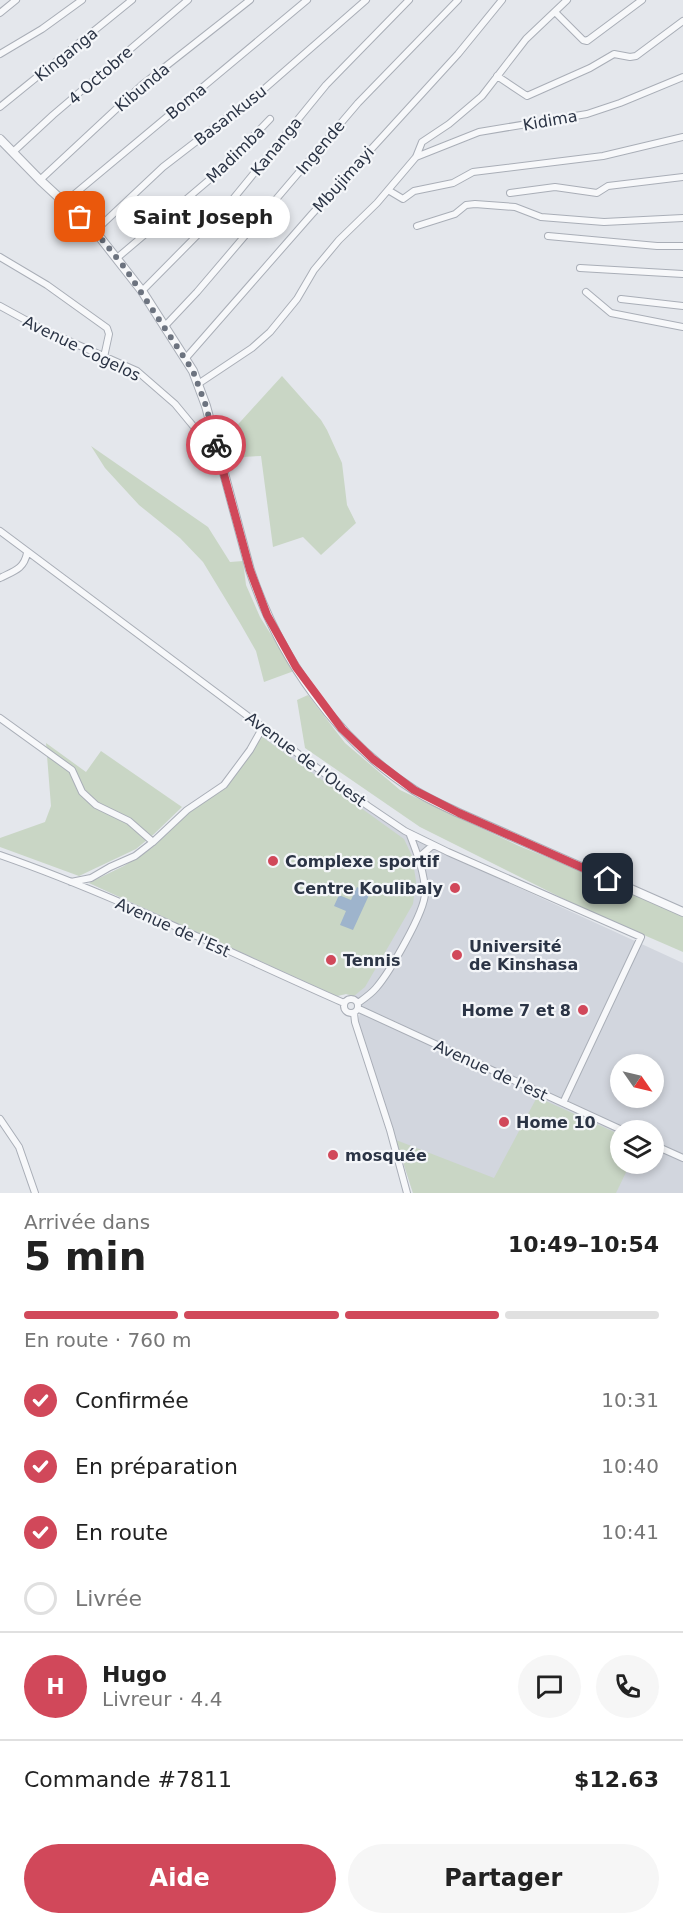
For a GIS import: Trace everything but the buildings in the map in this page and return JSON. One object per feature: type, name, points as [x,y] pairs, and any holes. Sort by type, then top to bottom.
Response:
[{"type":"street","points":[[0,13],[16,0]]},
{"type":"street","points":[[0,54],[42,29],[82,0]]},
{"type":"street","name":"Kinganga","points":[[0,107],[132,0]]},
{"type":"street","name":"4 Octobre","points":[[13,152],[188,0]]},
{"type":"street","name":"Kibunda","points":[[40,180],[142,84],[250,0]]},
{"type":"street","name":"Boma","points":[[66,202],[307,0]]},
{"type":"street","name":"Basankusu","points":[[95,231],[163,167],[263,90],[366,0]]},
{"type":"street","name":"Kananga","points":[[142,291],[233,199],[326,85],[409,0]]},
{"type":"street","name":"Ingende","points":[[164,327],[358,103],[458,0]]},
{"type":"street","name":"Mbujimayi","points":[[185,359],[312,214],[458,54],[502,0]]},
{"type":"street","points":[[198,384],[252,348],[270,332],[297,299],[314,270],[339,240],[388,190],[416,157],[422,142],[473,105],[524,41],[567,0]]},
{"type":"street","points":[[555,12],[583,40],[587,41],[642,0]]},
{"type":"street","points":[[497,76],[527,96],[590,68],[614,54],[636,56],[683,21]]},
{"type":"street","name":"Kidima","points":[[416,157],[477,133],[587,114],[683,77]]},
{"type":"street","name":"Madimba","points":[[117,258],[222,170],[270,119]]},
{"type":"street","points":[[388,190],[403,200],[414,191],[453,183],[473,172],[603,156],[683,137]]},
{"type":"street","points":[[0,139],[95,231],[142,291],[185,359],[198,384],[250,570],[267,615],[296,667],[321,702],[353,740],[385,769],[426,797],[683,912]]},
{"type":"street","points":[[510,193],[553,187],[597,193],[608,186],[683,177]]},
{"type":"street","points":[[417,226],[455,214],[466,205],[475,204],[514,207],[541,217],[604,222],[683,218]]},
{"type":"street","points":[[548,236],[657,246],[683,246]]},
{"type":"street","points":[[0,257],[46,285],[107,328],[109,334],[104,357]]},
{"type":"street","points":[[580,268],[683,274]]},
{"type":"street","points":[[586,292],[611,313],[683,327]]},
{"type":"street","points":[[621,299],[683,306]]},
{"type":"street","name":"Avenue Cogelos","points":[[0,306],[42,329],[136,371],[175,404],[194,427],[215,440]]},
{"type":"street","name":"Avenue de l'Ouest","points":[[0,531],[368,806],[410,834],[641,938],[564,1103]]},
{"type":"street","points":[[0,578],[22,567],[27,553]]},
{"type":"street","points":[[0,718],[72,770],[82,792],[96,805],[129,821],[153,842]]},
{"type":"street","points":[[70,882],[91,878],[124,862],[153,842],[187,810],[224,785],[250,750],[263,727]]},
{"type":"street","points":[[407,1193],[390,1130],[355,1022],[357,1008],[377,987],[418,917],[425,892],[410,834]]},
{"type":"street","points":[[418,858],[433,845]]},
{"type":"street","name":"Avenue de l'Est","points":[[0,855],[70,882],[344,1003]]},
{"type":"street","name":"Avenue de l'Est","points":[[351,998],[355,999],[357,1008],[346,1012],[344,1003],[351,998]]},
{"type":"street","name":"Avenue de l'est","points":[[357,1008],[610,1124]]},
{"type":"street","points":[[0,1119],[19,1147],[35,1193]]},
{"type":"street","points":[[664,1149],[683,1158]]},
{"type":"shaded area","name":"Université de Kinshasa","points":[[264,730],[406,834],[683,963],[683,1193],[413,1193],[358,1023],[361,1007],[354,996],[346,994],[337,996],[89,883],[124,866],[152,848],[189,813],[224,788],[238,772]]},
{"type":"green space","points":[[282,376],[327,430],[342,463],[347,505],[356,523],[321,555],[303,537],[273,547],[261,456],[242,457],[232,431]]},
{"type":"green space","points":[[91,446],[208,527],[230,562],[243,561],[246,585],[260,617],[294,671],[264,682],[256,651],[203,562],[180,538],[139,505],[105,468]]},
{"type":"green space","points":[[308,695],[345,743],[400,790],[519,846],[683,912],[683,952],[584,909],[420,827],[305,748],[297,700]]},
{"type":"green space","name":"Complexe sportif","points":[[261,736],[404,839],[412,856],[416,881],[413,904],[365,987],[354,996],[346,994],[337,996],[89,883],[124,866],[152,848],[189,813],[224,788],[238,772]]},
{"type":"green space","points":[[46,743],[86,772],[101,751],[182,807],[136,849],[79,876],[0,847],[0,838],[45,822],[51,806]]},
{"type":"green space","points":[[537,1097],[610,1130],[610,1174],[625,1174],[616,1193],[413,1193],[396,1140],[494,1178]]},
{"type":"water","points":[[357,887],[370,893],[353,930],[340,925],[346,911],[334,906],[339,895],[351,900]]},
{"type":"waterway","points":[[250,224],[256,218]]},
{"type":"way so far","points":[[80,217],[95,231],[142,291],[193,371],[206,406],[216,445]]},
{"type":"place","name":"Saint Joseph","points":[[80,217]]},
{"type":"place","name":"Complexe sportif","points":[[273,861]]},
{"type":"place","name":"Centre Koulibaly","points":[[455,888]]},
{"type":"place","name":"Université de Kinshasa","points":[[457,955]]},
{"type":"place","name":"Tennis","points":[[331,960]]},
{"type":"place","name":"Home 7 et 8","points":[[583,1010]]},
{"type":"place","name":"Home 10","points":[[504,1122]]},
{"type":"place","name":"mosquée","points":[[333,1155]]},
{"type":"route","points":[[216,445],[259,597],[275,633],[296,667],[342,729],[385,769],[426,797],[608,879]]}]
